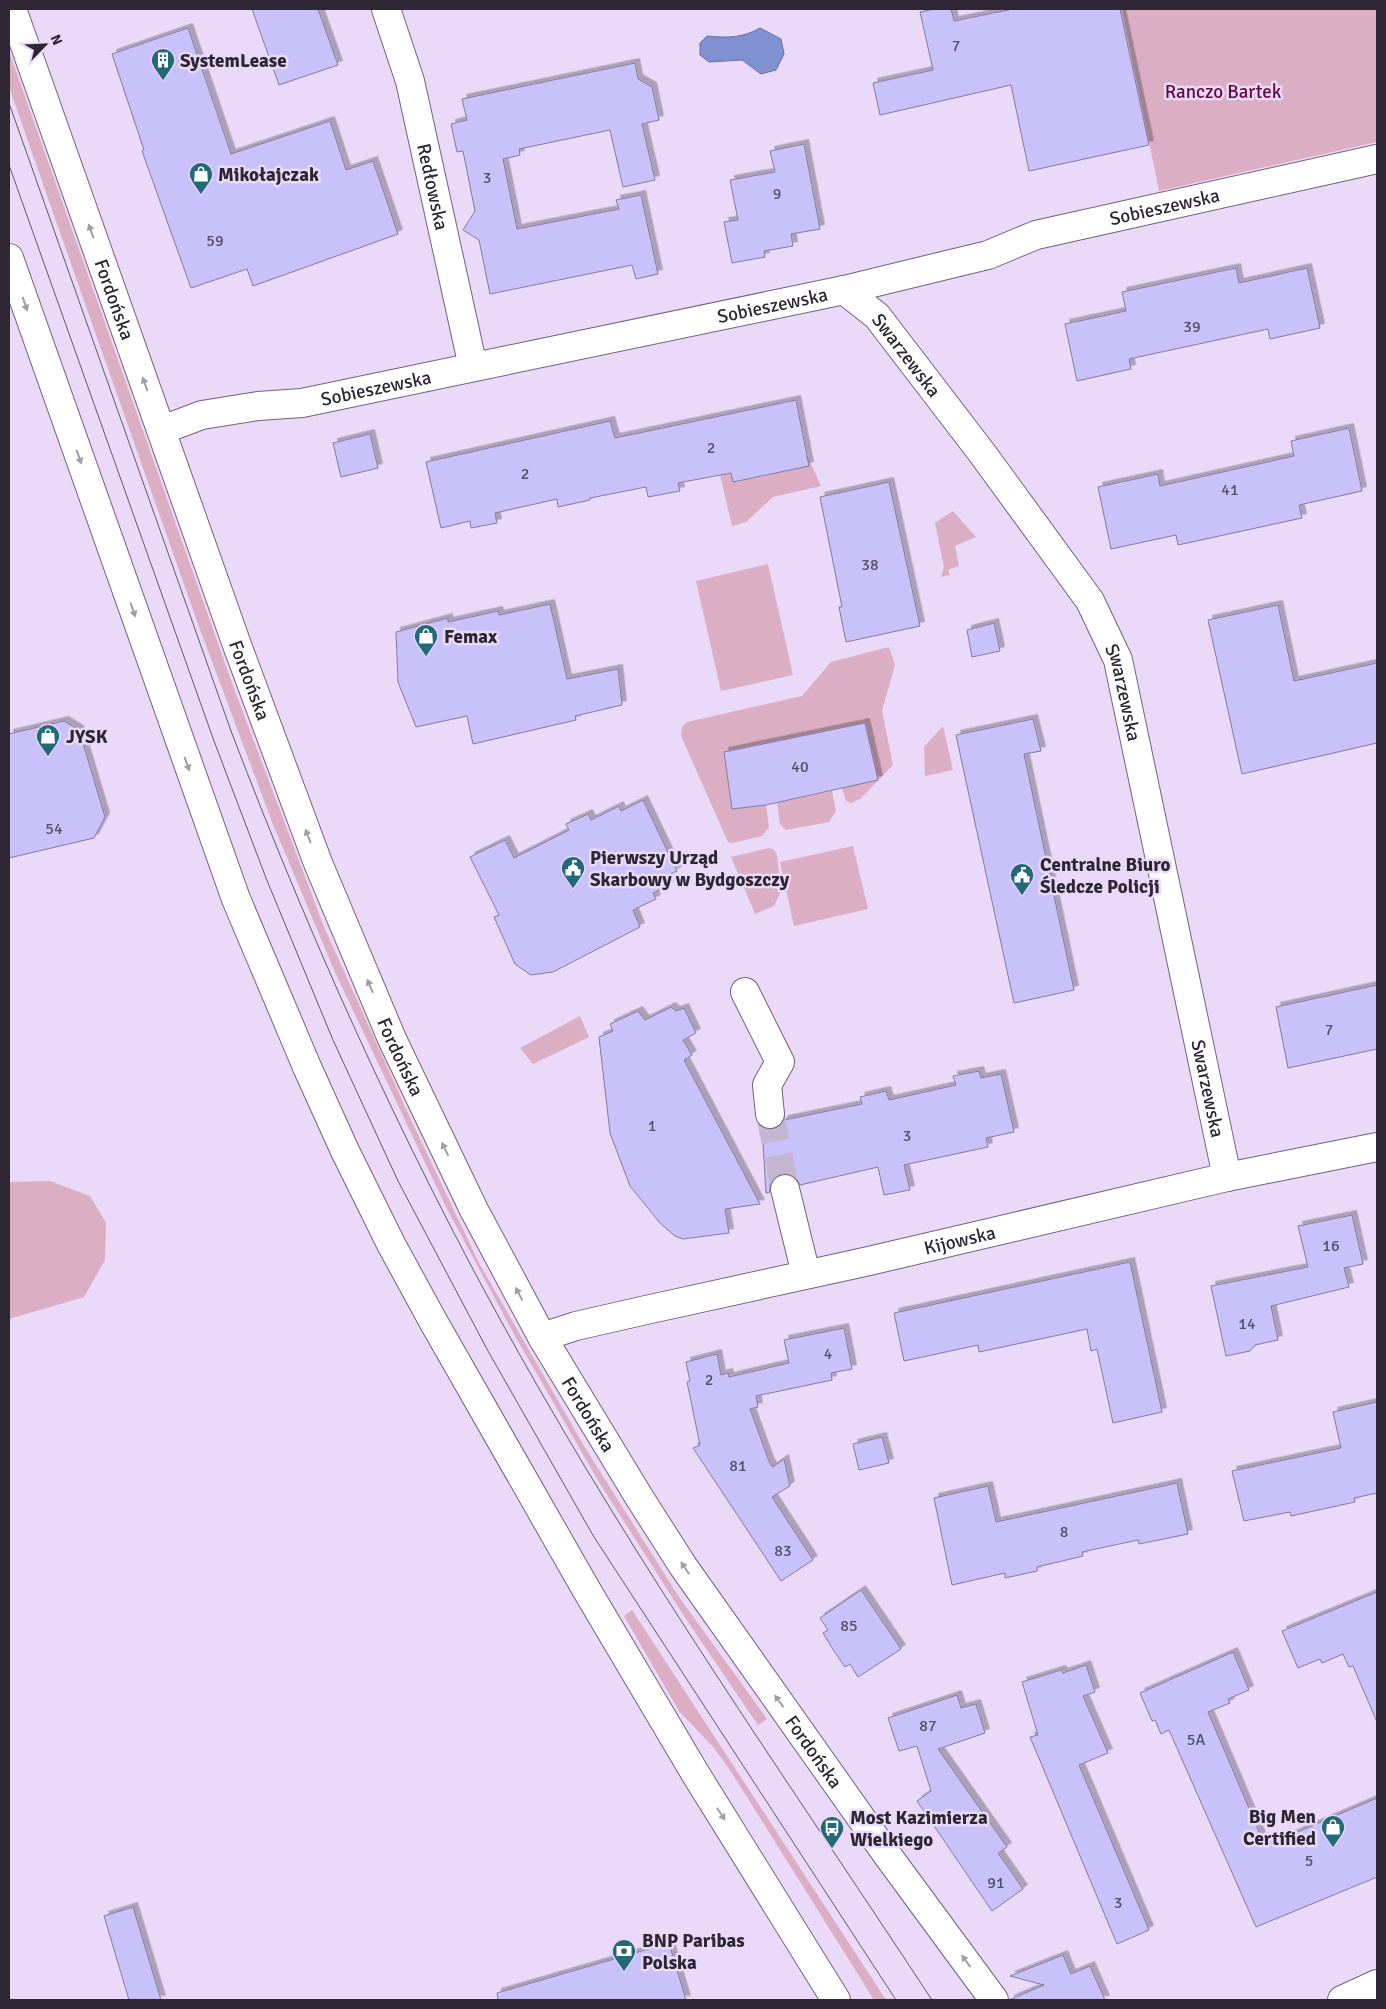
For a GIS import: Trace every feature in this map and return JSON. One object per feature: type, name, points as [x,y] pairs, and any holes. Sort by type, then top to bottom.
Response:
[{"type":"main road","name":"Fordońska","points":[[12,9],[244,664],[322,872],[396,1048],[474,1210],[542,1337],[638,1497],[684,1566],[888,1856],[994,2000]]},
{"type":"main road","name":"Redłowska","points":[[386,9],[410,81],[473,366]]},
{"type":"main road","name":"Sobieszewska","points":[[162,430],[202,415],[258,406],[302,403],[844,290],[988,256],[1036,235],[1377,159]]},
{"type":"main road","points":[[9,258],[236,899],[307,1067],[345,1151],[391,1244],[433,1321],[581,1580],[694,1773],[836,2000]]},
{"type":"main road","name":"Swarzewska","points":[[844,290],[877,316],[982,454],[1090,601],[1118,660],[1227,1177]]},
{"type":"main road","points":[[745,992],[780,1062],[767,1085],[770,1114]]},
{"type":"main road","name":"Kijowska","points":[[542,1337],[585,1324],[869,1261],[1227,1177],[1377,1147]]},
{"type":"main road","points":[[785,1189],[802,1262],[808,1273]]},
{"type":"main road","points":[[1342,2000],[1377,1984]]},
{"type":"green space","name":"Ranczo Bartek","points":[[1122,9],[1377,9],[1377,142],[1159,191]]},
{"type":"green space","points":[[9,51],[232,683],[324,927],[413,1124],[479,1263],[584,1446],[679,1597],[767,1719],[758,1725],[686,1619],[599,1482],[515,1336],[447,1209],[334,970],[272,822],[198,624],[9,87]]},
{"type":"green space","points":[[807,455],[821,486],[773,497],[746,522],[732,526],[720,475],[731,473],[733,482],[770,475],[768,464]]},
{"type":"green space","points":[[953,511],[976,537],[955,546],[959,566],[948,570],[950,575],[941,577],[944,567],[935,523]]},
{"type":"green space","points":[[768,564],[793,675],[721,691],[696,581]]},
{"type":"green space","points":[[889,647],[895,665],[882,711],[893,765],[860,799],[851,803],[846,801],[842,788],[877,779],[865,723],[724,752],[732,809],[766,805],[769,827],[762,836],[733,843],[728,842],[681,736],[682,727],[687,722],[802,696],[831,662]]},
{"type":"green space","points":[[943,726],[953,770],[925,776],[924,747]]},
{"type":"green space","points":[[832,791],[836,811],[829,822],[786,830],[780,824],[777,803]]},
{"type":"green space","points":[[853,846],[868,909],[794,926],[780,862]]},
{"type":"green space","points":[[769,848],[774,850],[777,855],[781,891],[774,906],[755,914],[731,857]]},
{"type":"green space","points":[[580,1016],[589,1037],[533,1064],[520,1048]]},
{"type":"green space","points":[[50,1181],[90,1196],[106,1223],[105,1260],[84,1297],[9,1319],[9,1182]]},
{"type":"green space","points":[[632,1610],[886,2000],[874,2000],[730,1770],[714,1748],[679,1711],[624,1616]]},
{"type":"water","points":[[760,28],[781,39],[784,54],[776,70],[761,74],[742,60],[709,62],[700,55],[700,43],[707,36],[735,36],[747,34]]},
{"type":"building","points":[[252,9],[318,9],[338,65],[279,85]]},
{"type":"building","points":[[935,9],[951,9],[954,21],[1013,9],[1120,9],[1149,145],[1029,171],[1011,85],[880,115],[873,83],[933,70],[920,12]]},
{"type":"building","points":[[188,28],[231,154],[330,121],[346,170],[373,161],[398,234],[253,286],[247,269],[191,288],[142,151],[144,150],[112,54]]},
{"type":"building","points":[[635,63],[638,79],[652,87],[659,120],[642,124],[655,180],[623,187],[610,130],[519,149],[520,155],[503,159],[517,229],[619,209],[616,200],[641,195],[658,274],[636,279],[632,265],[490,294],[479,240],[463,230],[475,211],[463,151],[457,152],[451,124],[467,120],[462,99]]},
{"type":"building","points":[[804,144],[820,229],[791,234],[793,246],[764,251],[765,257],[732,263],[724,222],[738,220],[730,180],[775,172],[770,151]]},
{"type":"building","points":[[1236,268],[1239,283],[1307,268],[1320,328],[1270,339],[1268,329],[1129,359],[1131,369],[1077,381],[1065,324],[1126,311],[1122,292]]},
{"type":"building","points":[[796,400],[809,466],[733,482],[731,473],[678,483],[680,491],[648,497],[646,487],[590,498],[590,500],[558,507],[557,499],[495,513],[497,523],[471,528],[470,521],[441,528],[426,462],[610,421],[615,438]]},
{"type":"building","points":[[1349,428],[1362,491],[1299,505],[1302,518],[1178,545],[1176,535],[1111,549],[1098,487],[1158,474],[1160,486],[1294,456],[1291,441]]},
{"type":"building","points":[[370,434],[378,468],[341,477],[333,443]]},
{"type":"building","points":[[889,482],[920,626],[846,642],[839,607],[842,607],[820,497]]},
{"type":"building","points":[[550,604],[567,679],[618,669],[622,705],[575,716],[576,720],[473,744],[467,716],[416,727],[398,682],[396,632],[448,618],[448,622],[498,611],[499,615]]},
{"type":"building","points":[[1278,605],[1294,681],[1377,663],[1377,743],[1242,774],[1208,620]]},
{"type":"building","points":[[994,623],[1000,651],[972,657],[967,630]]},
{"type":"building","name":"Centralne Biuro Śledcze Policji","points":[[1033,719],[1041,751],[1024,754],[1074,990],[1014,1003],[956,735]]},
{"type":"building","points":[[64,721],[79,730],[105,817],[94,838],[9,858],[9,734]]},
{"type":"building","points":[[865,723],[878,780],[766,805],[732,809],[724,752]]},
{"type":"building","name":"Pierwszy Urząd Skarbowy w Bydgoszczy","points":[[643,800],[677,871],[664,877],[669,885],[653,893],[656,899],[633,910],[640,927],[553,972],[531,975],[515,964],[494,917],[499,915],[470,857],[505,840],[514,858],[569,830],[566,824],[588,814],[591,820],[619,806],[621,811]]},
{"type":"building","points":[[1377,985],[1377,1049],[1288,1068],[1276,1007]]},
{"type":"building","points":[[671,1007],[676,1011],[684,1008],[696,1033],[683,1040],[692,1055],[684,1060],[760,1204],[725,1209],[729,1233],[683,1239],[675,1236],[660,1223],[630,1186],[610,1133],[599,1037],[613,1031],[610,1024],[638,1011],[645,1020]]},
{"type":"building","points":[[979,1071],[981,1078],[1001,1074],[1014,1132],[986,1138],[988,1147],[904,1165],[910,1190],[884,1195],[878,1167],[800,1185],[796,1178],[789,1174],[782,1174],[774,1178],[770,1184],[770,1192],[766,1193],[762,1127],[772,1129],[780,1126],[784,1120],[862,1104],[860,1097],[886,1091],[889,1100],[956,1085],[953,1076]]},
{"type":"building","points":[[1352,1215],[1363,1264],[1344,1268],[1349,1287],[1271,1306],[1278,1340],[1255,1345],[1250,1351],[1226,1356],[1211,1286],[1308,1267],[1298,1226]]},
{"type":"building","points":[[1130,1262],[1162,1412],[1113,1423],[1097,1349],[1091,1351],[1087,1329],[979,1352],[978,1345],[904,1361],[894,1313]]},
{"type":"building","points":[[844,1328],[852,1369],[831,1373],[832,1380],[756,1396],[758,1407],[750,1409],[770,1464],[773,1467],[784,1459],[790,1486],[772,1497],[813,1560],[781,1581],[693,1448],[700,1445],[687,1382],[690,1381],[686,1362],[717,1354],[721,1375],[728,1373],[729,1377],[789,1363],[784,1340]]},
{"type":"building","points":[[1377,1402],[1377,1493],[1354,1498],[1355,1502],[1291,1516],[1290,1512],[1244,1521],[1232,1471],[1341,1448],[1333,1412]]},
{"type":"building","points":[[882,1437],[889,1463],[859,1470],[853,1444]]},
{"type":"building","points":[[1177,1483],[1188,1534],[1139,1544],[1138,1540],[1082,1552],[1083,1556],[1037,1567],[1037,1571],[1005,1578],[1005,1573],[952,1585],[934,1498],[988,1486],[996,1522]]},
{"type":"building","points":[[861,1590],[901,1649],[858,1677],[850,1664],[845,1667],[834,1651],[823,1633],[828,1630],[820,1618]]},
{"type":"building","points":[[1377,1592],[1377,1722],[1353,1666],[1349,1667],[1343,1654],[1322,1663],[1320,1659],[1298,1668],[1282,1631]]},
{"type":"building","points":[[1233,1652],[1249,1690],[1228,1699],[1230,1703],[1208,1712],[1265,1846],[1377,1798],[1377,1877],[1256,1927],[1169,1730],[1161,1734],[1155,1720],[1152,1721],[1140,1693]]},
{"type":"building","points":[[1086,1665],[1095,1692],[1083,1696],[1108,1753],[1079,1765],[1149,1930],[1117,1944],[1030,1737],[1038,1735],[1022,1682],[1061,1670],[1063,1673]]},
{"type":"building","points":[[957,1695],[961,1708],[976,1704],[985,1733],[938,1749],[1007,1847],[998,1853],[1023,1889],[992,1911],[917,1801],[931,1791],[917,1746],[899,1751],[888,1718]]},
{"type":"building","points":[[133,1907],[161,2000],[129,2000],[104,1916]]},
{"type":"building","name":"BNP Paribas Polska","points":[[669,1943],[686,2000],[498,2000],[497,1993]]},
{"type":"building","points":[[1063,1955],[1071,1974],[1090,1966],[1105,2000],[1009,2000],[1044,1985],[1010,1976]]},
{"type":"tunnel","points":[[770,1114],[785,1189]]},
{"type":"tram line","points":[[9,103],[231,731],[264,816],[335,985],[412,1150],[496,1312],[541,1392],[634,1547],[732,1699],[932,2000]]},
{"type":"tram line","points":[[9,165],[214,741],[266,878],[333,1040],[398,1181],[488,1351],[594,1537],[896,2000]]},
{"type":"place","name":"SystemLease","points":[[163,81]]},
{"type":"place","name":"Mikołajczak","points":[[201,195]]},
{"type":"place","name":"Femax","points":[[426,657]]},
{"type":"place","name":"JYSK","points":[[48,757]]},
{"type":"place","name":"Pierwszy Urząd Skarbowy w Bydgoszczy","points":[[573,889]]},
{"type":"place","name":"Centralne Biuro Śledcze Policji","points":[[1022,896]]},
{"type":"place","name":"Big Men Certified","points":[[1333,1848]]},
{"type":"place","name":"Most Kazimierza Wielkiego","points":[[832,1849]]},
{"type":"place","name":"BNP Paribas Polska","points":[[624,1972]]}]
